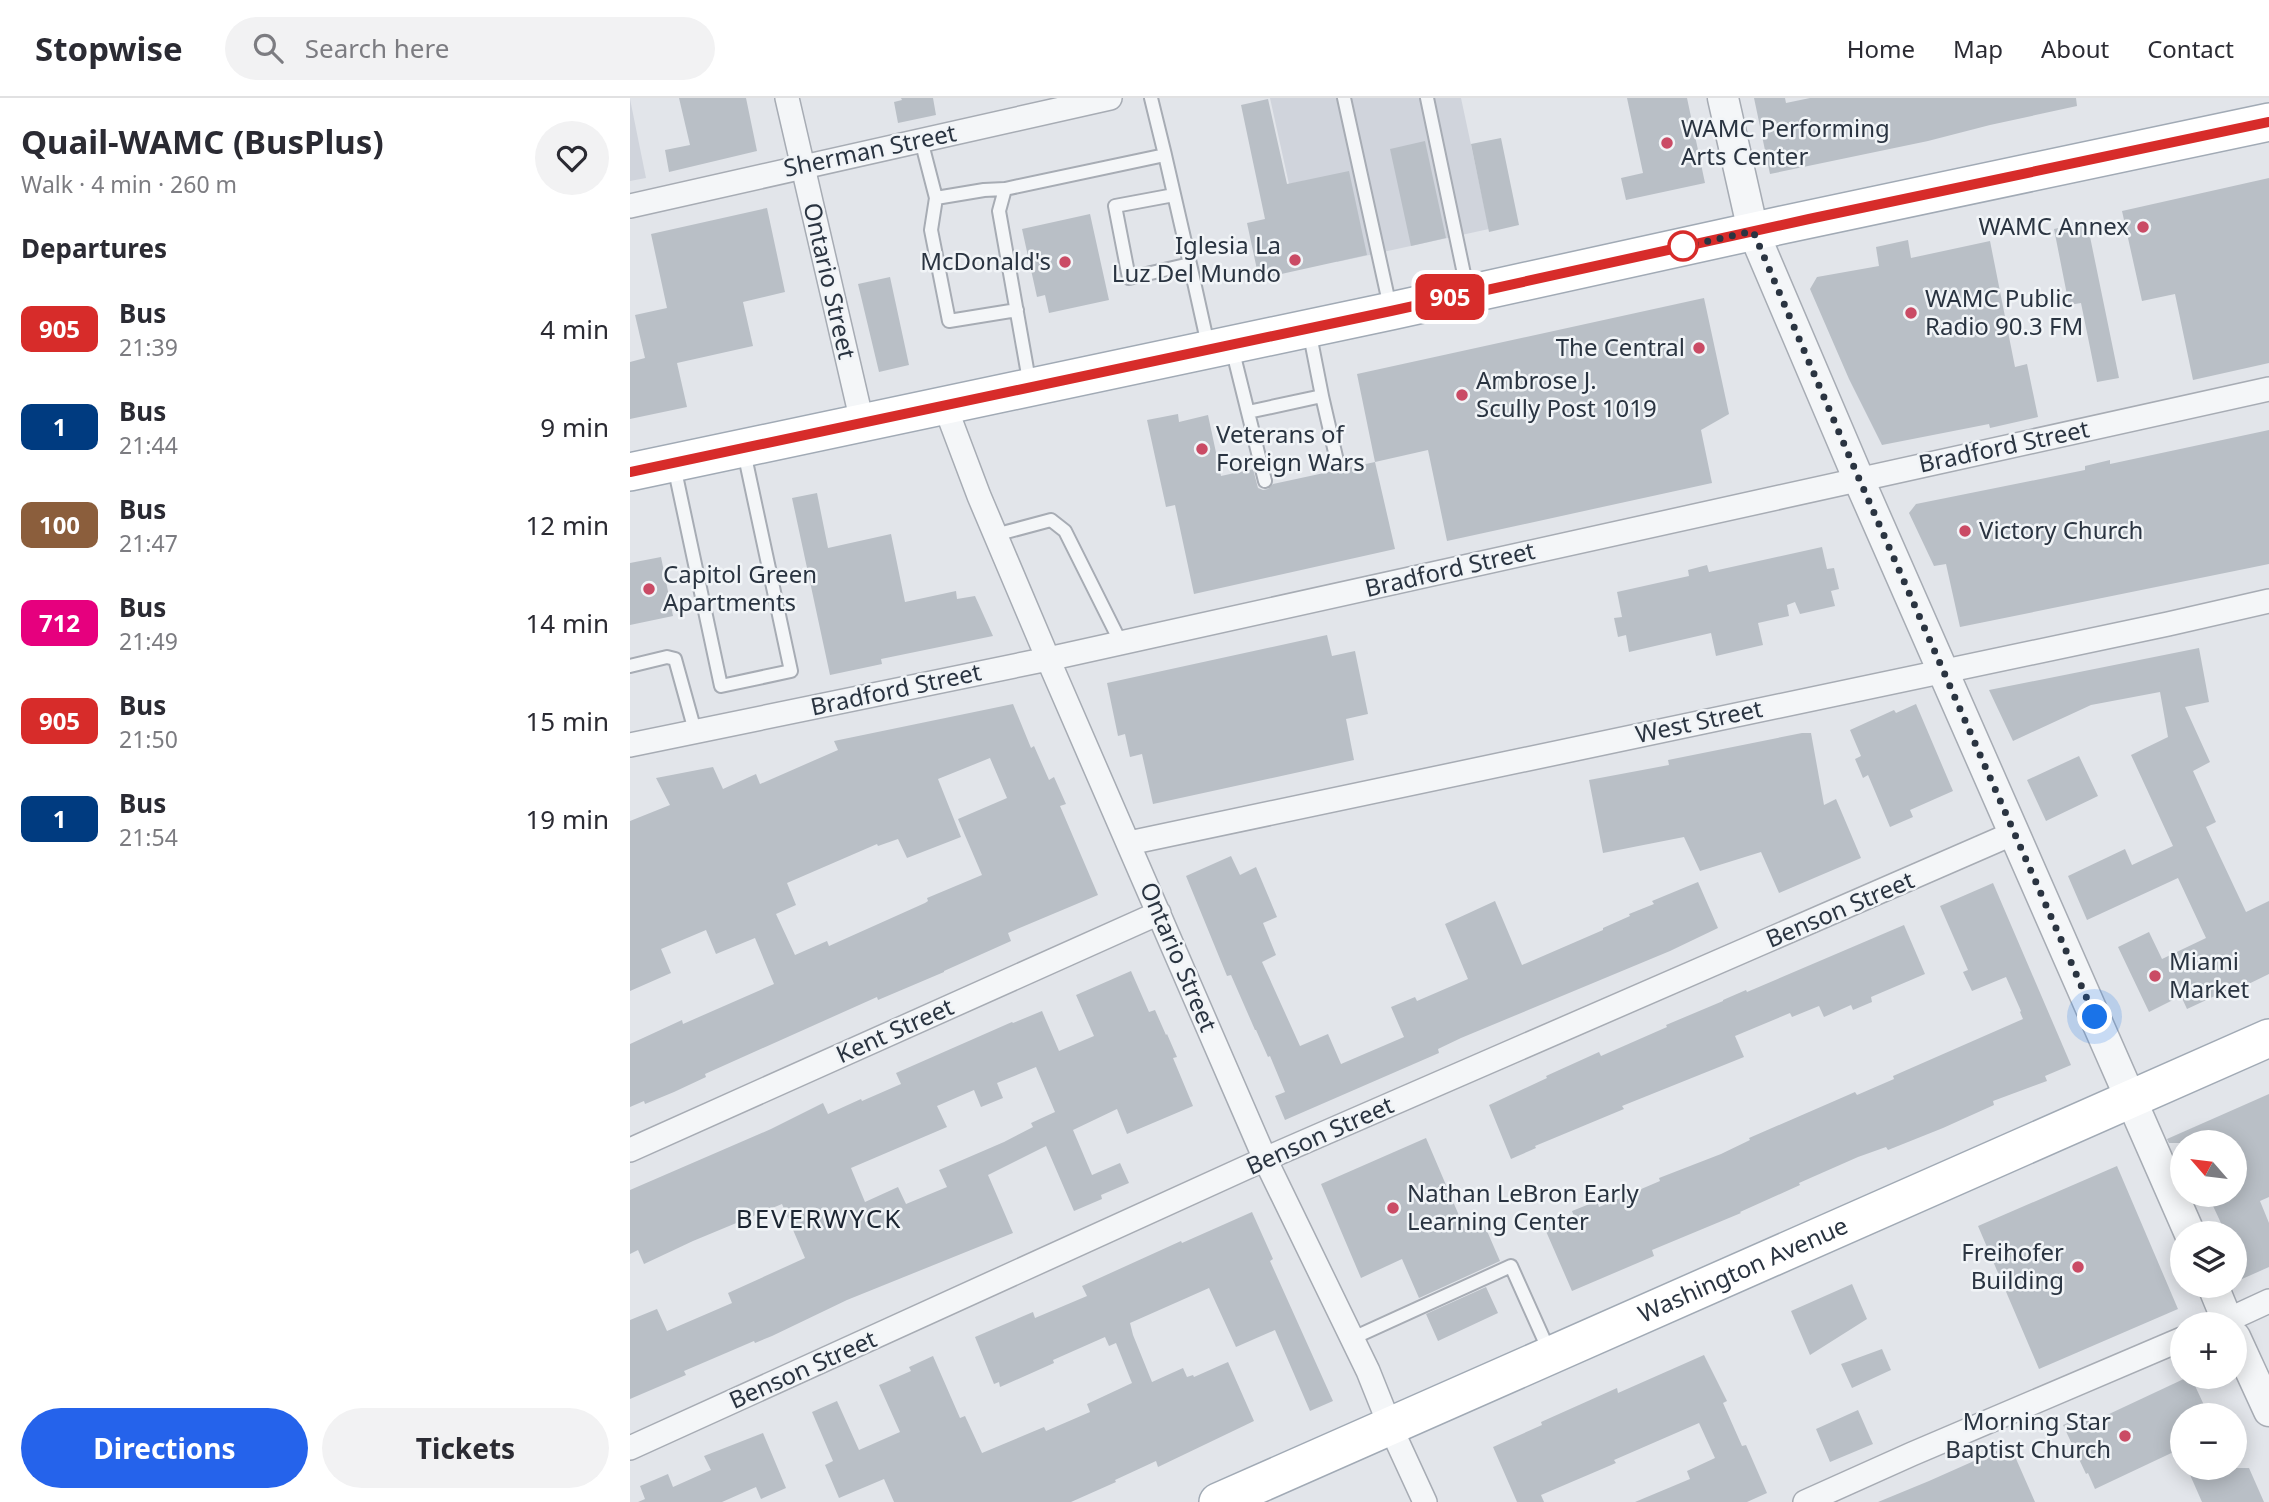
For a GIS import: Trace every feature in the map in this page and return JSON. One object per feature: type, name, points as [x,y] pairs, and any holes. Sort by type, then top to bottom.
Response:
[{"type":"main road","points":[[630,472],[2269,122]]},
{"type":"main road","name":"Washington Avenue","points":[[1218,1502],[2269,1038]]},
{"type":"street","name":"Ontario Street","points":[[788,98],[862,422]]},
{"type":"street","name":"Sherman Street","points":[[630,206],[1110,98]]},
{"type":"street","points":[[1723,98],[1753,231],[1859,480],[2184,1221]]},
{"type":"street","name":"Bradford Street","points":[[630,745],[1048,659],[2269,389]]},
{"type":"street","name":"Ontario Street","points":[[945,406],[1048,659],[1265,1159],[1353,1338],[1424,1502]]},
{"type":"street","name":"West Street","points":[[1129,843],[2269,601]]},
{"type":"street","name":"Benson Street","points":[[630,1448],[1265,1159],[2014,833]]},
{"type":"street","name":"Kent Street","points":[[630,1150],[1159,913]]},
{"type":"street","points":[[2247,1315],[2269,1301]]},
{"type":"street","points":[[1805,1502],[2170,1344]]},
{"type":"street","points":[[2247,1367],[2269,1411]]},
{"type":"lane","points":[[1151,98],[1191,264],[1220,347],[1248,412],[1265,481]]},
{"type":"lane","points":[[1344,98],[1391,311]]},
{"type":"lane","points":[[1427,98],[1469,293]]},
{"type":"lane","points":[[921,140],[936,198],[931,230],[949,321],[1017,310]]},
{"type":"lane","points":[[936,198],[1005,189],[1165,155]]},
{"type":"lane","points":[[1005,189],[999,211],[1031,388]]},
{"type":"lane","points":[[1174,195],[1115,206],[1129,278],[1191,264]]},
{"type":"lane","points":[[1309,327],[1337,461]]},
{"type":"lane","points":[[1248,412],[1322,396]]},
{"type":"lane","points":[[673,463],[720,686],[791,671],[743,448]]},
{"type":"lane","points":[[996,536],[1051,520],[1057,523],[1065,531],[1121,643]]},
{"type":"lane","points":[[630,666],[667,657],[675,659],[695,732]]},
{"type":"lane","points":[[1353,1338],[1511,1266],[1551,1356]]},
{"type":"shaded area","points":[[1270,98],[1461,98],[1489,229],[1337,262],[1319,178],[1289,184]]},
{"type":"shaded area","points":[[630,99],[646,178],[630,181]]},
{"type":"building","points":[[679,98],[746,98],[757,151],[669,172],[665,150],[690,145]]},
{"type":"building","points":[[901,98],[933,98],[936,115],[898,123],[894,102],[902,100]]},
{"type":"building","name":"WAMC Performing Arts Center","points":[[1627,98],[1687,98],[1705,183],[1626,200],[1621,178],[1643,173]]},
{"type":"building","points":[[1754,98],[1785,98],[1786,103],[1810,98],[2076,98],[2077,106],[1770,174]]},
{"type":"building","points":[[1268,99],[1287,184],[1349,171],[1367,255],[1259,279],[1247,223],[1265,219],[1241,105]]},
{"type":"building","points":[[1501,138],[1519,225],[1489,232],[1471,144]]},
{"type":"building","points":[[1425,141],[1446,238],[1411,246],[1390,149]]},
{"type":"building","points":[[2269,178],[2269,363],[2193,380],[2175,294],[2142,301],[2122,211]]},
{"type":"building","points":[[767,208],[785,292],[743,302],[753,346],[677,363],[687,407],[630,419],[630,362],[645,358],[635,315],[667,308],[651,234]]},
{"type":"building","name":"McDonald's","points":[[1090,214],[1109,300],[1049,313],[1045,295],[1037,297],[1022,229]]},
{"type":"building","points":[[2087,222],[2119,378],[2097,382],[2081,303],[2069,305],[2054,229]]},
{"type":"building","points":[[1908,240],[1911,258],[1990,241],[2015,367],[2027,364],[2038,417],[1990,428],[1989,424],[1882,445],[1849,379],[1810,289],[1817,277],[1879,266],[1876,247]]},
{"type":"building","points":[[890,277],[909,365],[879,372],[858,284]]},
{"type":"building","points":[[1704,298],[1729,414],[1701,430],[1712,483],[1447,541],[1428,450],[1375,462],[1357,374]]},
{"type":"building","points":[[1178,414],[1179,422],[1208,415],[1221,476],[1253,469],[1258,488],[1263,490],[1273,484],[1375,462],[1395,549],[1194,594],[1175,505],[1166,507],[1147,420]]},
{"type":"building","points":[[2269,430],[2269,564],[1960,627],[1946,564],[1934,566],[1909,513],[1916,504],[2085,470],[2085,466],[2110,460],[2110,464]]},
{"type":"building","points":[[817,493],[828,548],[891,534],[905,602],[956,591],[957,599],[975,596],[993,636],[881,659],[882,664],[830,675],[792,498]]},
{"type":"building","points":[[1822,547],[1827,569],[1834,568],[1839,589],[1831,591],[1835,606],[1800,614],[1795,602],[1787,605],[1789,616],[1758,623],[1763,645],[1716,656],[1711,633],[1629,652],[1626,635],[1618,637],[1614,618],[1622,617],[1617,592],[1689,576],[1688,570],[1707,565],[1709,572]]},
{"type":"building","name":"Capitol Green Apartments","points":[[661,557],[673,616],[630,625],[630,563]]},
{"type":"building","points":[[1327,635],[1332,656],[1355,651],[1368,714],[1346,719],[1354,760],[1153,804],[1142,754],[1130,757],[1125,734],[1118,736],[1107,683]]},
{"type":"building","points":[[2199,648],[2209,702],[2185,707],[2210,762],[2193,771],[2216,822],[2206,827],[2246,912],[2269,901],[2269,974],[2187,1009],[2181,996],[2149,1012],[2118,947],[2149,932],[2162,959],[2206,938],[2178,878],[2087,920],[2068,876],[2125,849],[2132,865],[2173,846],[2131,755],[2168,737],[2160,692],[2091,705],[2013,741],[1989,690]]},
{"type":"building","points":[[1013,704],[1031,748],[1034,746],[1049,780],[1054,777],[1066,804],[1060,806],[1098,895],[1008,933],[1011,941],[944,972],[878,1000],[877,997],[705,1074],[706,1077],[674,1092],[630,1107],[630,1044],[682,1020],[683,1024],[774,984],[755,938],[716,954],[706,930],[661,949],[671,973],[630,991],[630,821],[670,805],[656,778],[713,767],[723,789],[756,774],[760,784],[838,750],[834,741]],"holes":[[[990,758],[1007,798],[958,819],[982,875],[927,898],[925,903],[829,946],[827,941],[795,955],[776,914],[796,905],[787,883],[877,844],[878,846],[898,839],[907,858],[961,837],[938,779]]]},
{"type":"building","points":[[1916,704],[1953,791],[1910,810],[1913,817],[1890,827],[1868,775],[1863,778],[1855,759],[1861,756],[1850,730],[1894,710],[1896,713]]},
{"type":"building","points":[[1811,733],[1824,805],[1836,799],[1861,858],[1779,893],[1761,852],[1700,871],[1684,837],[1603,853],[1589,780],[1669,765],[1668,760]]},
{"type":"building","points":[[2079,756],[2098,796],[2046,821],[2027,780]]},
{"type":"building","points":[[1231,856],[1240,875],[1256,867],[1277,917],[1263,923],[1276,955],[1262,962],[1300,1046],[1328,1034],[1341,1064],[1404,1037],[1391,1007],[1415,997],[1417,1001],[1468,979],[1445,924],[1495,901],[1522,965],[1603,930],[1630,916],[1629,914],[1654,904],[1652,901],[1698,882],[1718,928],[1670,951],[1461,1038],[1438,1049],[1439,1053],[1285,1120],[1275,1096],[1285,1092],[1231,975],[1227,976],[1186,876]]},
{"type":"building","points":[[1993,883],[2071,1065],[2045,1076],[2047,1081],[1993,1101],[1994,1105],[1943,1128],[1888,1150],[1886,1147],[1858,1157],[1799,1183],[1800,1185],[1741,1213],[1652,1250],[1654,1256],[1572,1291],[1545,1229],[1574,1216],[1572,1211],[1597,1201],[1599,1207],[1855,1092],[1857,1095],[1894,1079],[1893,1076],[2023,1019],[2006,977],[1972,991],[1963,972],[1968,970],[1940,906]]},
{"type":"building","points":[[1904,925],[1925,974],[1871,997],[1872,1002],[1853,1010],[1851,1005],[1824,1017],[1819,1006],[1792,1017],[1790,1013],[1735,1036],[1744,1057],[1622,1106],[1624,1109],[1535,1146],[1536,1148],[1511,1159],[1489,1105],[1599,1052],[1601,1056],[1746,990],[1747,992]]},
{"type":"building","points":[[1131,971],[1149,1012],[1155,1010],[1167,1034],[1177,1057],[1173,1058],[1193,1106],[1127,1134],[1117,1109],[1073,1130],[1092,1175],[1120,1163],[1129,1183],[1074,1211],[1046,1146],[988,1175],[1013,1233],[847,1300],[772,1336],[684,1371],[686,1375],[630,1399],[630,1320],[657,1309],[667,1331],[732,1303],[728,1293],[805,1258],[782,1204],[644,1264],[638,1250],[630,1254],[630,1190],[771,1129],[823,1103],[828,1114],[861,1099],[862,1101],[901,1084],[896,1073],[1042,1011],[1059,1051],[1094,1036],[1076,995]],"holes":[[[1036,1067],[1055,1112],[1031,1123],[1033,1127],[1004,1142],[939,1170],[947,1187],[906,1204],[898,1187],[865,1202],[851,1168],[947,1127],[937,1106],[974,1090],[981,1107],[1003,1098],[997,1083]]]},
{"type":"building","points":[[2269,1094],[2269,1197],[2260,1201],[2269,1223],[2269,1267],[2247,1277],[2247,1221],[2220,1221],[2214,1208],[2247,1208],[2247,1130],[2187,1130]]},
{"type":"building","name":"Nathan LeBron Early Learning Center","points":[[1426,1138],[1466,1232],[1484,1224],[1500,1261],[1419,1298],[1402,1259],[1361,1278],[1321,1184]]},
{"type":"building","name":"Freihofer Building","points":[[2117,1166],[2170,1290],[2170,1298],[2173,1298],[2178,1309],[2039,1369],[1978,1226]]},
{"type":"building","points":[[1252,1212],[1273,1259],[1270,1261],[1333,1401],[1310,1411],[1275,1330],[1236,1347],[1209,1288],[1130,1323],[1133,1335],[1152,1382],[1183,1368],[1187,1377],[1194,1377],[1228,1362],[1254,1421],[1158,1467],[1156,1461],[1071,1502],[894,1502],[884,1479],[839,1498],[825,1465],[833,1461],[812,1412],[837,1401],[859,1450],[900,1432],[879,1385],[911,1371],[909,1367],[933,1356],[960,1418],[965,1416],[982,1453],[1044,1427],[1046,1431],[1090,1412],[1087,1404],[1132,1383],[1116,1343],[1109,1346],[1105,1337],[1000,1387],[999,1382],[994,1384],[975,1337],[1033,1312],[1035,1318],[1087,1296],[1082,1286]]},
{"type":"building","points":[[1852,1284],[1867,1319],[1810,1355],[1791,1311]]},
{"type":"building","points":[[1486,1287],[1498,1313],[1438,1341],[1426,1314]]},
{"type":"building","points":[[1882,1349],[1891,1370],[1852,1388],[1841,1364]]},
{"type":"building","points":[[1704,1355],[1727,1401],[1723,1403],[1742,1446],[1746,1445],[1767,1493],[1747,1502],[1635,1502],[1690,1479],[1687,1471],[1715,1458],[1699,1423],[1541,1495],[1544,1502],[1517,1502],[1493,1447],[1617,1388],[1618,1393]]},
{"type":"building","name":"Morning Star Baptist Church","points":[[2170,1385],[2170,1389],[2197,1389],[2203,1403],[2170,1403],[2170,1454],[2095,1489],[2063,1425],[2088,1414],[2092,1422]]},
{"type":"building","points":[[1858,1410],[1873,1444],[1830,1462],[1816,1429]]},
{"type":"building","points":[[763,1433],[786,1488],[761,1499],[756,1487],[722,1502],[638,1502],[645,1499],[640,1486],[668,1474],[673,1487],[711,1470],[704,1456]]},
{"type":"building","points":[[2010,1445],[2035,1502],[1878,1502],[1929,1481]]},
{"type":"building","points":[[2249,1468],[2264,1502],[2202,1502],[2192,1480],[2247,1480]]},
{"type":"bus line","name":"905","points":[[630,472],[2269,122]]},
{"type":"place","name":"WAMC Performing Arts Center","points":[[1667,143]]},
{"type":"place","name":"WAMC Annex","points":[[2143,227]]},
{"type":"place","name":"Iglesia La Luz Del Mundo","points":[[1295,260]]},
{"type":"place","name":"McDonald's","points":[[1065,262]]},
{"type":"place","name":"WAMC Public Radio 90.3 FM","points":[[1911,313]]},
{"type":"place","name":"The Central","points":[[1699,348]]},
{"type":"place","name":"Ambrose J. Scully Post 1019","points":[[1462,395]]},
{"type":"place","name":"Veterans of Foreign Wars","points":[[1202,449]]},
{"type":"place","name":"Victory Church","points":[[1965,531]]},
{"type":"place","name":"Capitol Green Apartments","points":[[649,589]]},
{"type":"place","name":"Miami Market","points":[[2155,976]]},
{"type":"place","name":"Nathan LeBron Early Learning Center","points":[[1393,1208]]},
{"type":"place","name":"Freihofer Building","points":[[2078,1267]]},
{"type":"place","name":"Morning Star Baptist Church","points":[[2125,1436]]},
{"type":"district","name":"BEVERWYCK","points":[[819,1219]]},
{"type":"route","points":[[1683,246],[1677,248],[1753,231],[2095,1017]]}]
